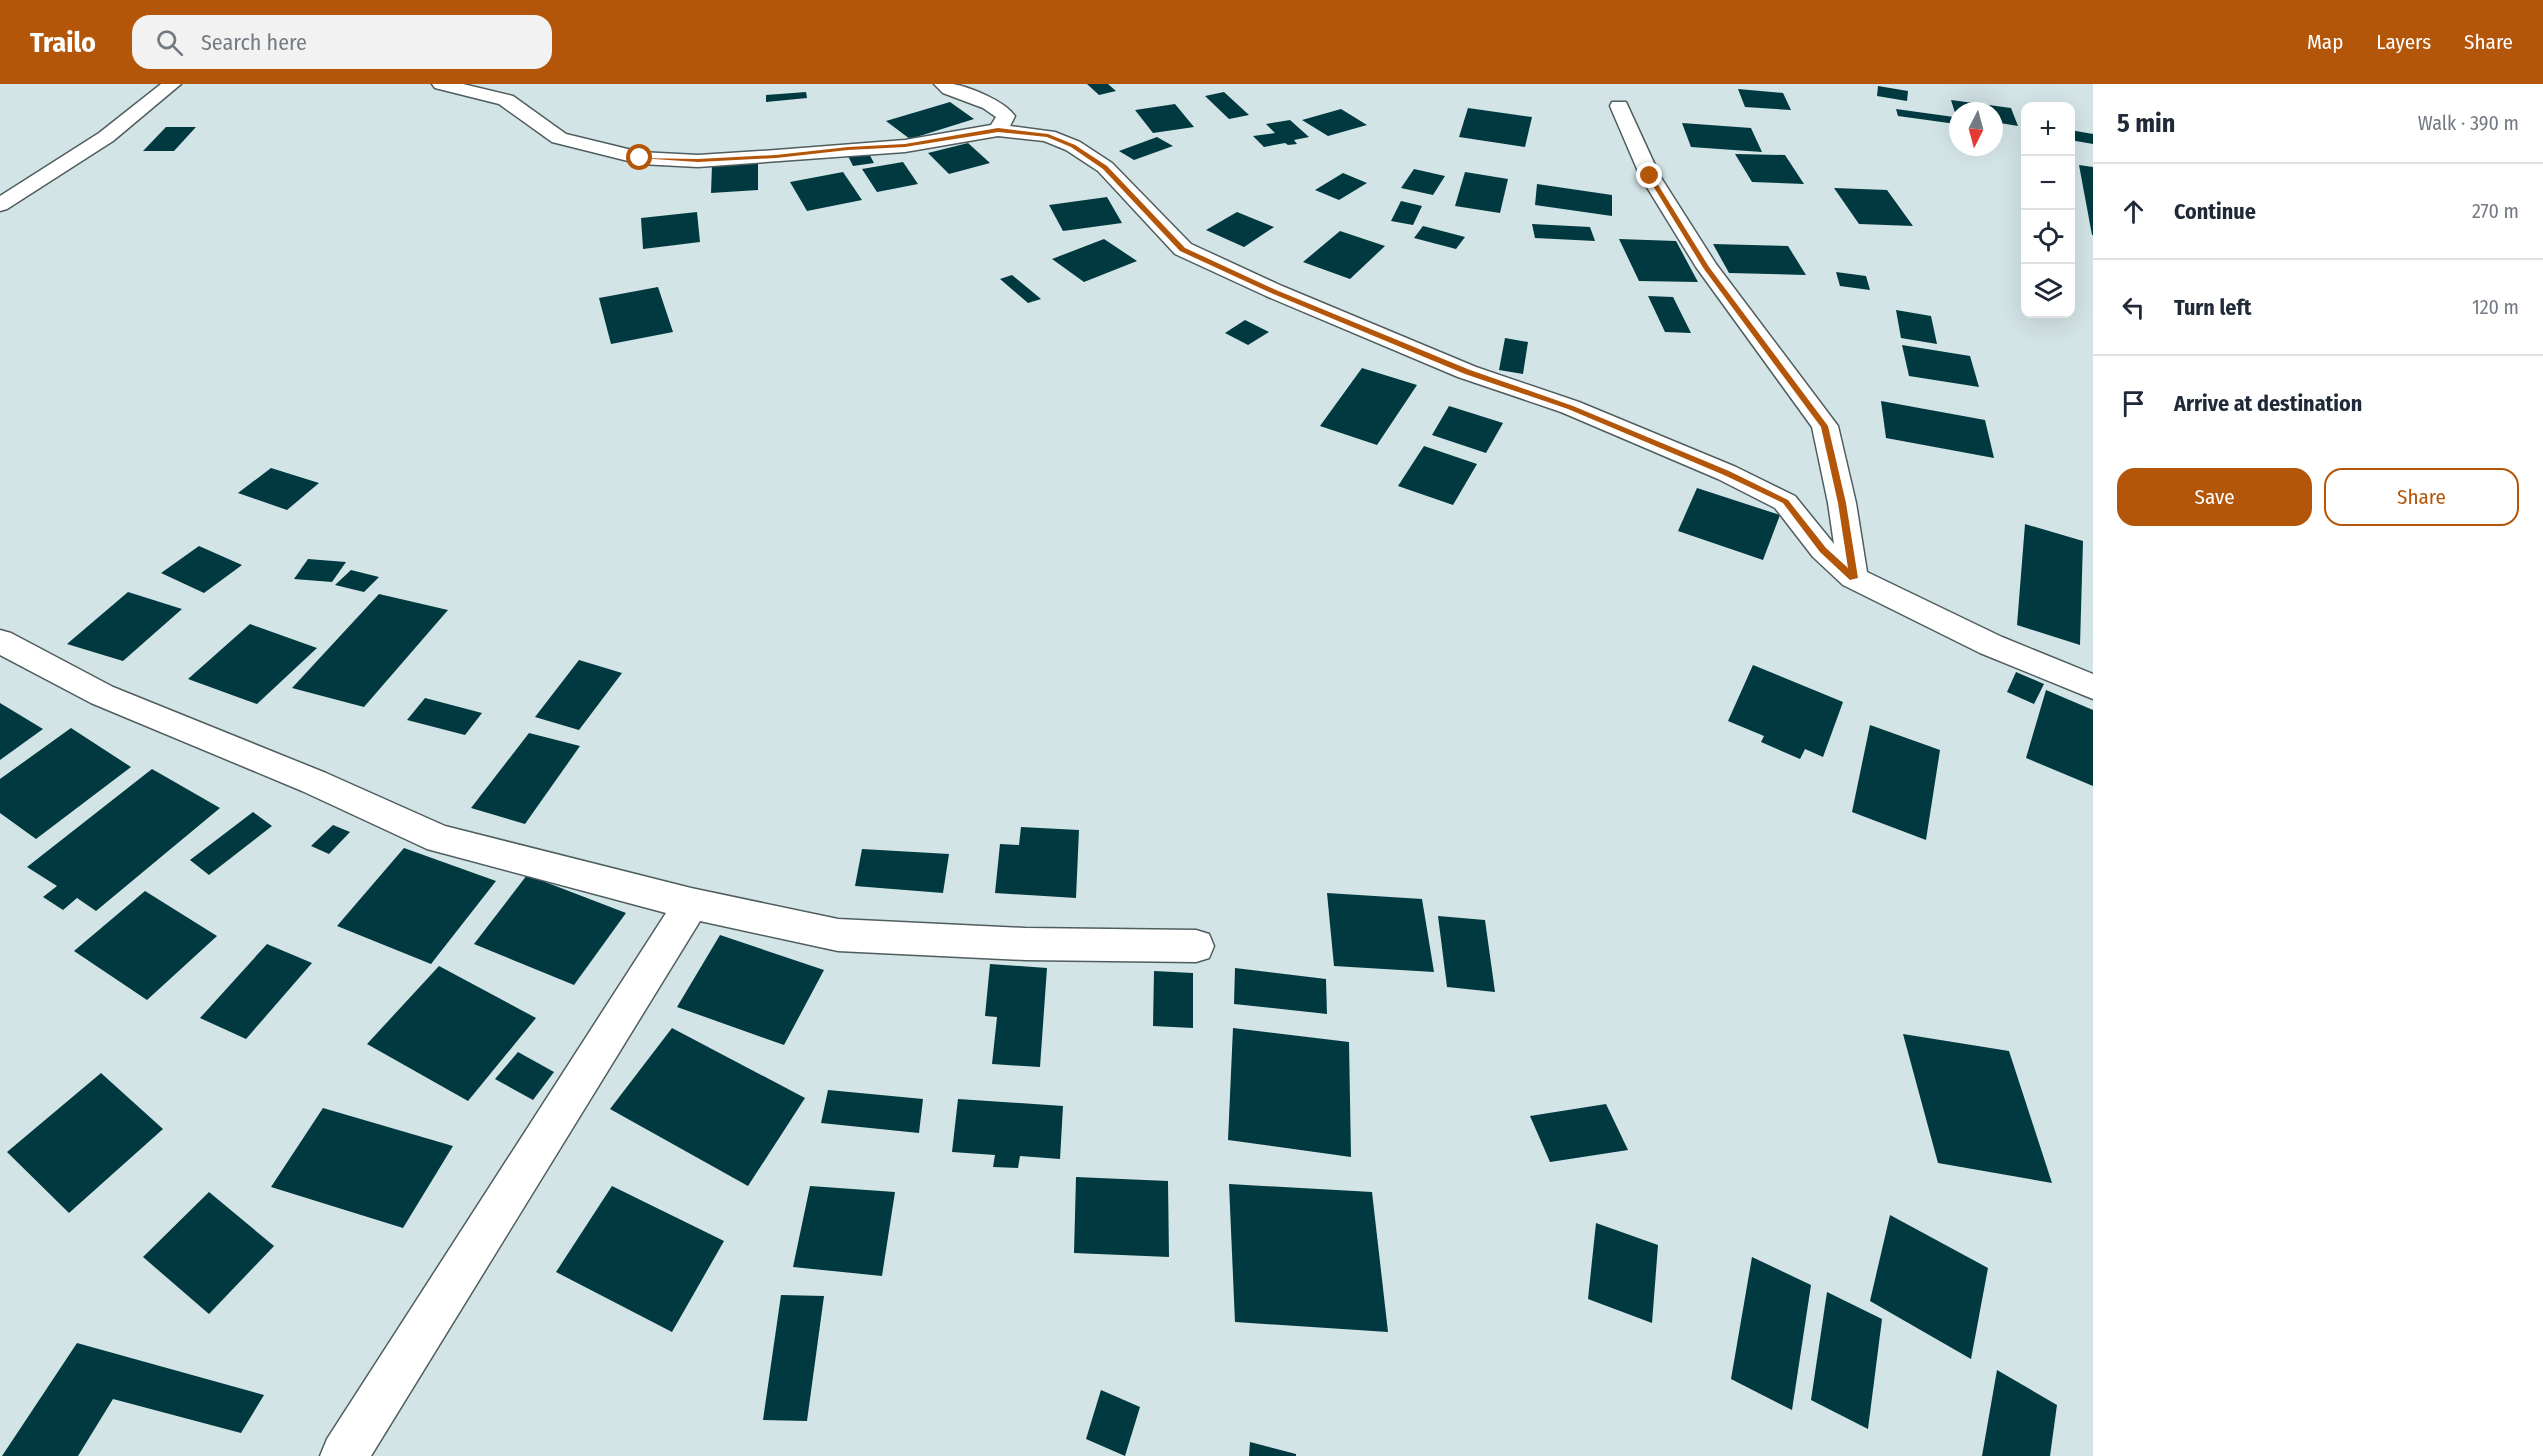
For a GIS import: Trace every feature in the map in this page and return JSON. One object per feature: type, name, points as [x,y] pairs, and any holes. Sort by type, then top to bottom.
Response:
[{"type":"street","points":[[0,205],[106,137],[172,84]]},
{"type":"street","points":[[441,84],[506,100],[559,138],[640,158],[698,161],[848,148],[905,146],[998,130],[1048,136],[1073,146],[1105,167],[1182,249],[1274,291],[1447,364],[1581,412],[1727,473],[1785,502],[1823,550],[1853,578],[1991,645],[2093,687]]},
{"type":"street","points":[[943,84],[949,89],[990,104],[1006,116],[998,130]]},
{"type":"street","points":[[1620,106],[1650,176],[1707,267],[1825,426],[1842,503],[1853,578]]},
{"type":"street","points":[[0,641],[102,695],[314,782],[439,839],[691,904],[838,935],[1025,944],[1196,946]]},
{"type":"street","points":[[344,1456],[691,904]]},
{"type":"building","points":[[1087,84],[1108,84],[1116,91],[1099,95]]},
{"type":"building","points":[[1878,86],[1908,91],[1907,101],[1877,96]]},
{"type":"building","points":[[1738,89],[1783,93],[1791,110],[1745,107]]},
{"type":"building","points":[[806,92],[807,98],[766,102],[766,95]]},
{"type":"building","points":[[1224,92],[1249,115],[1229,119],[1205,96]]},
{"type":"building","points":[[950,102],[974,119],[910,139],[886,121]]},
{"type":"building","points":[[1175,104],[1194,127],[1153,133],[1135,110]]},
{"type":"building","points":[[2003,107],[2011,108],[2018,126],[2003,124]]},
{"type":"building","points":[[1468,108],[1532,117],[1525,147],[1459,137]]},
{"type":"building","points":[[1341,109],[1367,125],[1328,136],[1302,120]]},
{"type":"building","points":[[1896,109],[1949,116],[1949,123],[1898,116]]},
{"type":"building","points":[[1290,120],[1309,137],[1294,140],[1297,144],[1285,143],[1264,147],[1253,136],[1275,133],[1266,124]]},
{"type":"building","points":[[1682,123],[1751,128],[1762,152],[1691,147]]},
{"type":"building","points":[[166,127],[196,127],[174,151],[143,151]]},
{"type":"building","points":[[2075,131],[2093,134],[2093,144],[2075,141]]},
{"type":"building","points":[[1157,137],[1173,146],[1134,160],[1119,151]]},
{"type":"building","points":[[968,143],[990,163],[949,174],[928,153]]},
{"type":"building","points":[[867,150],[874,163],[853,166],[847,154]]},
{"type":"building","points":[[1735,154],[1785,155],[1804,184],[1752,182]]},
{"type":"building","points":[[758,161],[758,190],[711,193],[712,165]]},
{"type":"building","points":[[903,162],[918,184],[877,192],[862,169]]},
{"type":"building","points":[[2079,165],[2093,167],[2093,235],[2092,235]]},
{"type":"building","points":[[1414,169],[1445,176],[1433,195],[1401,188]]},
{"type":"building","points":[[843,172],[862,200],[807,211],[790,182]]},
{"type":"building","points":[[1465,172],[1508,179],[1500,213],[1455,206]]},
{"type":"building","points":[[1343,173],[1367,183],[1339,200],[1315,190]]},
{"type":"building","points":[[1537,184],[1612,195],[1612,216],[1535,205]]},
{"type":"building","points":[[1834,188],[1887,190],[1913,226],[1859,224]]},
{"type":"building","points":[[1107,197],[1122,223],[1063,231],[1049,205]]},
{"type":"building","points":[[1401,201],[1422,206],[1413,225],[1391,221]]},
{"type":"building","points":[[697,212],[700,242],[643,249],[641,218]]},
{"type":"building","points":[[1237,212],[1274,227],[1244,247],[1206,230]]},
{"type":"building","points":[[1532,224],[1590,227],[1595,241],[1535,238]]},
{"type":"building","points":[[1423,226],[1465,237],[1456,249],[1414,238]]},
{"type":"building","points":[[1340,231],[1385,246],[1350,279],[1303,262]]},
{"type":"building","points":[[1104,239],[1137,261],[1084,282],[1052,259]]},
{"type":"building","points":[[1619,239],[1676,241],[1698,282],[1639,281]]},
{"type":"building","points":[[1713,244],[1788,246],[1806,275],[1729,273]]},
{"type":"building","points":[[1836,272],[1866,276],[1870,290],[1840,286]]},
{"type":"building","points":[[1012,275],[1041,299],[1028,303],[1000,279]]},
{"type":"building","points":[[658,287],[673,332],[611,344],[599,298]]},
{"type":"building","points":[[1648,296],[1673,297],[1691,333],[1665,332]]},
{"type":"building","points":[[1896,310],[1931,316],[1937,344],[1901,338]]},
{"type":"building","points":[[1245,320],[1269,332],[1248,345],[1225,333]]},
{"type":"building","points":[[1505,338],[1528,342],[1523,374],[1499,370]]},
{"type":"building","points":[[1902,345],[1970,356],[1979,387],[1909,376]]},
{"type":"building","points":[[1362,368],[1417,385],[1377,445],[1320,426]]},
{"type":"building","points":[[1881,401],[1985,420],[1994,458],[1886,438]]},
{"type":"building","points":[[1449,406],[1503,423],[1486,453],[1432,435]]},
{"type":"building","points":[[1424,446],[1477,464],[1453,505],[1398,486]]},
{"type":"building","points":[[271,468],[319,483],[287,510],[238,493]]},
{"type":"building","points":[[1697,488],[1780,515],[1763,560],[1678,531]]},
{"type":"building","points":[[2025,524],[2083,541],[2080,645],[2017,625]]},
{"type":"building","points":[[199,546],[242,565],[204,593],[161,573]]},
{"type":"building","points":[[308,559],[346,562],[332,582],[294,579]]},
{"type":"building","points":[[351,570],[379,577],[364,592],[335,585]]},
{"type":"building","points":[[128,592],[182,609],[123,661],[67,644]]},
{"type":"building","points":[[379,594],[448,610],[364,707],[292,688]]},
{"type":"building","points":[[250,624],[317,648],[257,704],[188,679]]},
{"type":"building","points":[[579,660],[622,673],[579,730],[535,717]]},
{"type":"building","points":[[1753,665],[1843,702],[1823,757],[1805,749],[1800,759],[1761,742],[1764,736],[1728,721]]},
{"type":"building","points":[[2016,672],[2044,684],[2034,704],[2007,692]]},
{"type":"building","points":[[2046,690],[2093,710],[2093,786],[2026,758]]},
{"type":"building","points":[[425,698],[482,713],[465,735],[407,720]]},
{"type":"building","points":[[0,703],[43,729],[0,760]]},
{"type":"building","points":[[1870,725],[1940,750],[1926,840],[1852,812]]},
{"type":"building","points":[[71,728],[131,767],[36,839],[0,813],[0,779]]},
{"type":"building","points":[[529,733],[580,746],[525,824],[471,808]]},
{"type":"building","points":[[152,769],[220,808],[96,911],[77,898],[63,910],[43,897],[57,886],[27,867]]},
{"type":"building","points":[[253,812],[272,826],[209,875],[190,860]]},
{"type":"building","points":[[333,825],[350,832],[329,854],[311,846]]},
{"type":"building","points":[[1021,827],[1079,830],[1076,898],[995,893],[1000,844],[1019,845]]},
{"type":"building","points":[[404,848],[496,881],[431,964],[337,926]]},
{"type":"building","points":[[862,849],[949,854],[943,893],[855,886]]},
{"type":"building","points":[[527,875],[626,913],[574,985],[474,944]]},
{"type":"building","points":[[145,891],[217,936],[147,1000],[74,951]]},
{"type":"building","points":[[1327,893],[1422,899],[1434,972],[1334,966]]},
{"type":"building","points":[[1438,916],[1485,920],[1495,992],[1447,987]]},
{"type":"building","points":[[720,935],[824,970],[784,1045],[677,1007]]},
{"type":"building","points":[[267,944],[312,963],[246,1039],[200,1018]]},
{"type":"building","points":[[990,964],[1047,968],[1040,1067],[992,1064],[997,1017],[985,1016]]},
{"type":"building","points":[[439,966],[536,1018],[468,1101],[367,1044]]},
{"type":"building","points":[[1235,968],[1326,979],[1327,1014],[1234,1004]]},
{"type":"building","points":[[1154,971],[1193,973],[1193,1028],[1153,1026]]},
{"type":"building","points":[[672,1028],[805,1098],[748,1186],[610,1109]]},
{"type":"building","points":[[1233,1028],[1349,1042],[1351,1157],[1228,1140]]},
{"type":"building","points":[[1903,1034],[2009,1051],[2052,1183],[1938,1163]]},
{"type":"building","points":[[518,1052],[554,1072],[533,1100],[495,1079]]},
{"type":"building","points":[[101,1073],[163,1129],[69,1213],[7,1152]]},
{"type":"building","points":[[828,1090],[923,1099],[919,1133],[821,1123]]},
{"type":"building","points":[[958,1099],[1063,1106],[1060,1159],[1020,1156],[1018,1168],[993,1167],[995,1155],[952,1152]]},
{"type":"building","points":[[1606,1104],[1628,1150],[1550,1162],[1530,1116]]},
{"type":"building","points":[[323,1108],[453,1146],[403,1228],[271,1187]]},
{"type":"building","points":[[1076,1177],[1168,1181],[1169,1257],[1074,1253]]},
{"type":"building","points":[[1229,1184],[1372,1192],[1388,1332],[1235,1322]]},
{"type":"building","points":[[612,1186],[724,1241],[672,1332],[556,1272]]},
{"type":"building","points":[[810,1186],[895,1192],[882,1276],[793,1267]]},
{"type":"building","points":[[209,1192],[274,1246],[209,1314],[143,1257]]},
{"type":"building","points":[[1890,1215],[1988,1268],[1971,1359],[1870,1301]]},
{"type":"building","points":[[1596,1223],[1658,1245],[1652,1323],[1588,1299]]},
{"type":"building","points":[[1752,1257],[1811,1285],[1792,1410],[1731,1379]]},
{"type":"building","points":[[1827,1292],[1882,1319],[1868,1429],[1811,1400]]},
{"type":"building","points":[[781,1295],[824,1296],[807,1421],[763,1420]]},
{"type":"building","points":[[77,1343],[264,1395],[241,1433],[113,1399],[78,1456],[2,1456]]},
{"type":"building","points":[[1997,1370],[2057,1405],[2050,1456],[1982,1456]]},
{"type":"building","points":[[1101,1390],[1140,1407],[1125,1456],[1086,1439]]},
{"type":"building","points":[[1250,1442],[1296,1454],[1296,1456],[1249,1456]]},
{"type":"route","points":[[640,158],[698,161],[848,148],[905,146],[998,130],[1048,136],[1073,146],[1105,167],[1182,249],[1274,291],[1467,372],[1570,407],[1727,473],[1785,502],[1823,550],[1853,578],[1842,503],[1825,426],[1707,267],[1650,176]]}]
